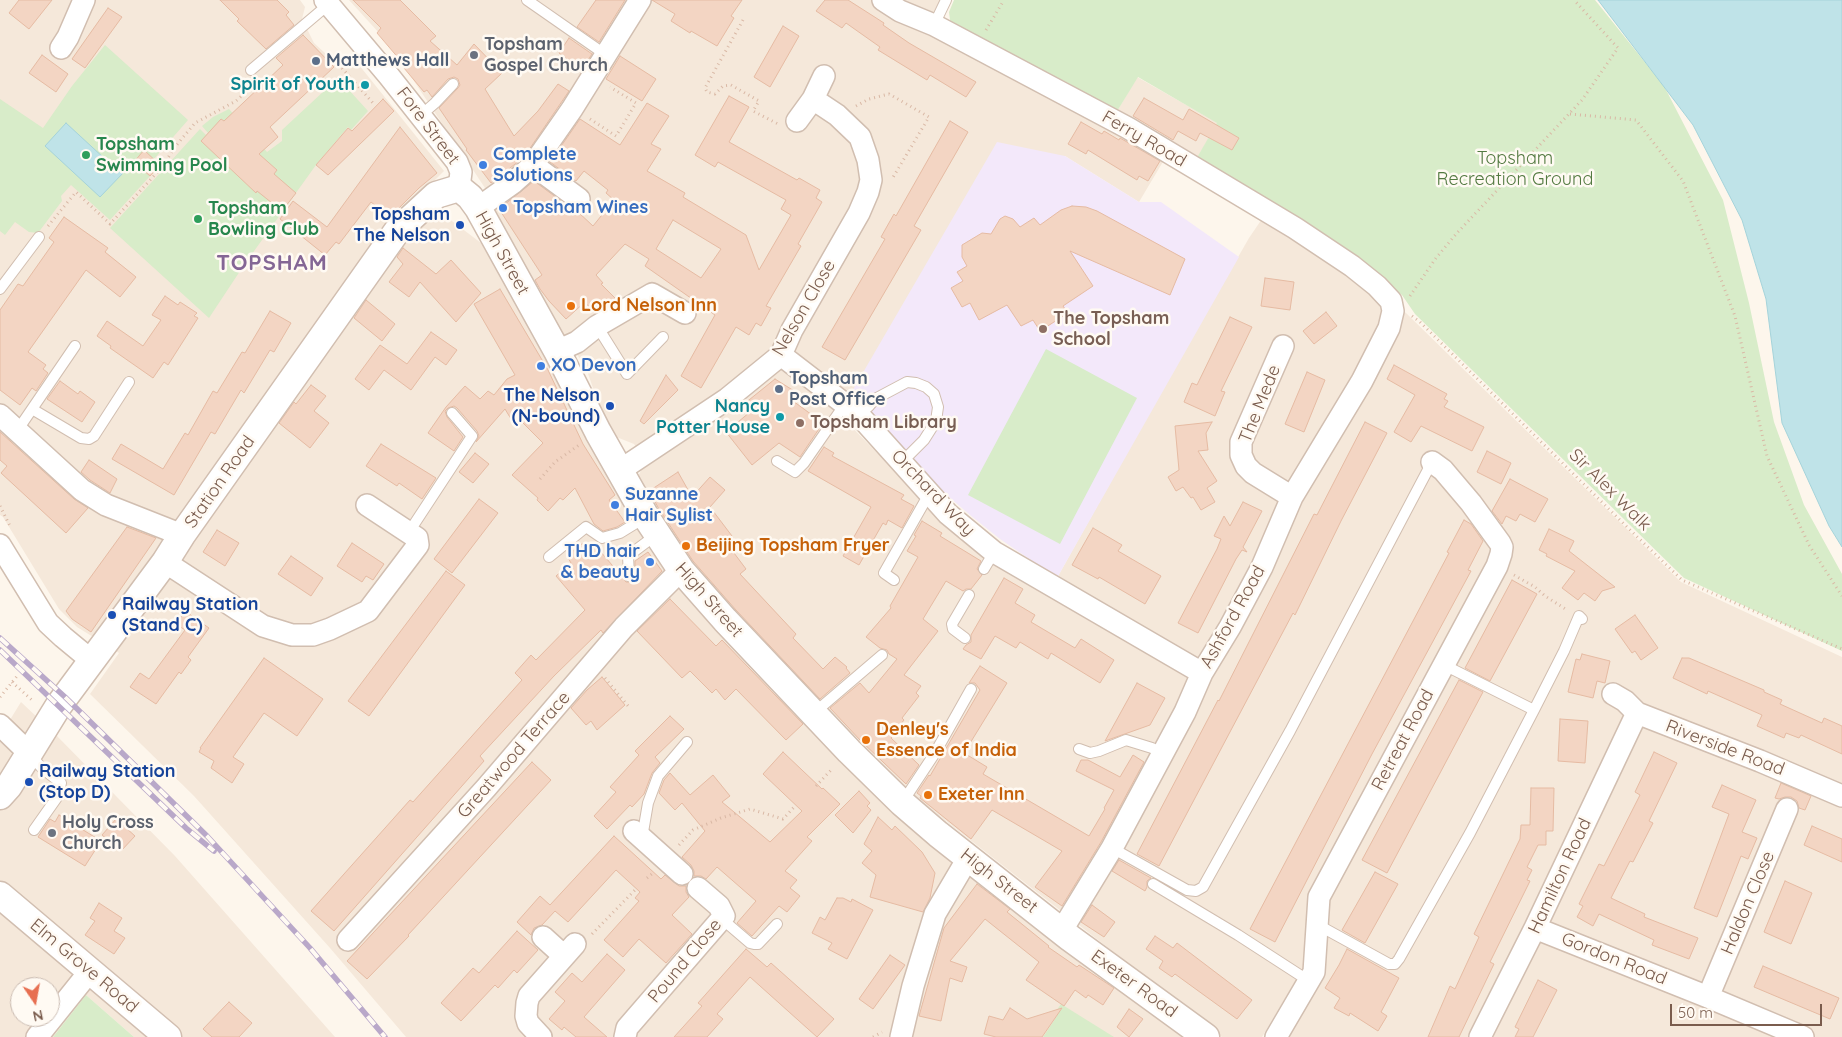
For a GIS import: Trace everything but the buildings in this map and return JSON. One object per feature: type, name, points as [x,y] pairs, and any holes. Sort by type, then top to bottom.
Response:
[{"type":"street","points":[[61,48],[68,38],[84,0]]},
{"type":"street","points":[[478,208],[513,183],[532,165],[572,108],[640,0]]},
{"type":"street","name":"Ferry Road","points":[[883,0],[900,11],[934,25],[1128,128],[1295,228],[1352,266],[1391,301]]},
{"type":"street","name":"Fore Street","points":[[327,2],[457,162],[461,172],[459,188]]},
{"type":"street","points":[[797,121],[813,99],[824,76]]},
{"type":"street","name":"Nelson Close","points":[[619,471],[727,399],[781,355],[792,330],[859,213],[871,180],[868,160],[860,137],[837,115],[813,99]]},
{"type":"street","points":[[532,165],[579,199]]},
{"type":"street","name":"High Street","points":[[459,188],[470,197],[478,208],[557,351],[619,471],[681,570],[725,620],[902,803],[968,858],[1062,930]]},
{"type":"street","name":"Station Road","points":[[0,796],[9,786],[52,718],[92,661],[165,562],[182,535],[397,231],[436,196],[459,188]]},
{"type":"street","points":[[557,351],[577,342],[596,326],[652,294],[685,313]]},
{"type":"street","name":"Ashford Road","points":[[1062,930],[1112,848],[1185,712],[1202,673],[1230,627],[1262,567],[1292,497],[1362,380],[1389,328],[1393,311],[1391,301]]},
{"type":"street","name":"The Mede","points":[[1283,346],[1241,442],[1246,466],[1253,473],[1292,497]]},
{"type":"street","name":"Orchard Way","points":[[781,355],[852,410],[902,462],[929,494],[972,535],[989,560],[1202,673]]},
{"type":"street","points":[[0,415],[82,490],[106,505],[182,535]]},
{"type":"street","name":"Retreat Road","points":[[1276,1037],[1314,972],[1319,897],[1497,566],[1501,554],[1502,547],[1500,543],[1471,503],[1443,470],[1432,462]]},
{"type":"street","points":[[165,562],[263,626],[292,635],[313,635],[368,611],[418,544],[417,538],[367,505]]},
{"type":"street","points":[[0,545],[48,622],[62,637],[92,661]]},
{"type":"street","name":"Greatwood Terrace","points":[[348,940],[486,788],[624,628],[681,570]]},
{"type":"street","name":"Riverside Road","points":[[1613,694],[1625,701],[1636,713],[1760,761],[1842,796]]},
{"type":"street","name":"Hamilton Road","points":[[1480,1037],[1535,928],[1636,713]]},
{"type":"street","points":[[0,725],[29,753]]},
{"type":"street","name":"Haldon Close","points":[[1708,997],[1787,809]]},
{"type":"street","points":[[638,835],[682,874]]},
{"type":"street","points":[[901,1037],[913,986],[935,914],[968,858]]},
{"type":"street","name":"Pound Close","points":[[625,1037],[628,1028],[724,916],[719,906],[698,888]]},
{"type":"street","name":"Elm Grove Road","points":[[0,895],[168,1037]]},
{"type":"street","name":"Gordon Road","points":[[1535,928],[1803,1037]]},
{"type":"street","name":"Exeter Road","points":[[1062,930],[1206,1037]]},
{"type":"street","points":[[540,1037],[528,1023],[526,1003],[529,996],[570,950],[543,937]]},
{"type":"street","points":[[37,1037],[90,972]]},
{"type":"lane","points":[[527,0],[606,55]]},
{"type":"lane","points":[[934,25],[946,0]]},
{"type":"lane","points":[[251,70],[327,2]]},
{"type":"lane","points":[[420,116],[435,104],[453,84]]},
{"type":"lane","points":[[0,289],[39,237]]},
{"type":"lane","points":[[596,326],[627,374],[663,337]]},
{"type":"lane","points":[[17,431],[75,346]]},
{"type":"lane","points":[[32,408],[80,438],[89,439],[94,436],[129,382]]},
{"type":"lane","points":[[777,460],[795,472],[852,410],[870,406],[875,399],[907,382],[916,383],[926,387],[934,394],[938,407],[936,421],[924,440],[902,462]]},
{"type":"lane","points":[[409,532],[472,436],[452,412]]},
{"type":"lane","points":[[1112,848],[1187,890],[1196,891],[1203,887],[1290,731],[1432,462]]},
{"type":"lane","points":[[894,580],[884,572],[929,494]]},
{"type":"lane","points":[[549,557],[586,527],[602,538],[652,526]]},
{"type":"lane","points":[[630,576],[628,556],[652,526]]},
{"type":"lane","points":[[965,638],[952,629],[952,624],[969,595]]},
{"type":"lane","points":[[1318,926],[1389,964],[1395,964],[1470,833],[1580,618]]},
{"type":"lane","points":[[814,713],[882,655]]},
{"type":"lane","points":[[1444,665],[1534,710]]},
{"type":"lane","points":[[902,803],[935,753],[971,689]]},
{"type":"lane","points":[[1079,749],[1090,753],[1099,752],[1126,740],[1162,753]]},
{"type":"lane","points":[[638,835],[658,776],[687,742]]},
{"type":"lane","points":[[29,753],[42,768],[61,783],[58,796],[34,830]]},
{"type":"lane","points":[[1153,884],[1238,934],[1310,981]]},
{"type":"lane","points":[[722,919],[750,943],[754,944],[758,944],[777,924]]},
{"type":"path","points":[[976,47],[1004,0]]},
{"type":"path","points":[[1391,301],[1407,300],[1436,258],[1457,233],[1582,100],[1618,48],[1574,0]]},
{"type":"path","points":[[743,20],[705,88],[706,90],[715,94],[723,86],[731,85],[758,101],[753,111],[788,130],[797,121]]},
{"type":"path","points":[[342,68],[372,103]]},
{"type":"path","points":[[572,108],[616,136],[636,103],[593,75]]},
{"type":"path","points":[[837,115],[869,99],[889,94],[929,117],[891,182]]},
{"type":"path","points":[[1570,114],[1636,120],[1684,180],[1735,316],[1767,456],[1809,545],[1842,596]]},
{"type":"path","points":[[39,237],[76,192],[110,224],[162,167],[175,147],[195,123]]},
{"type":"path","name":"Sir Alex Walk","points":[[1391,301],[1420,322],[1682,580],[1842,649]]},
{"type":"path","points":[[540,479],[555,462],[598,432]]},
{"type":"path","points":[[1497,566],[1535,587],[1545,596],[1580,618]]},
{"type":"path","points":[[593,664],[629,707]]},
{"type":"path","points":[[0,697],[18,675]]},
{"type":"path","points":[[12,682],[52,718]]},
{"type":"path","points":[[647,878],[693,830],[721,818],[750,809],[783,819],[796,805]]},
{"type":"path","points":[[570,950],[593,934],[635,890]]},
{"type":"shaded area","points":[[0,0],[300,0],[305,7],[302,19],[314,43],[338,65],[359,65],[444,171],[419,196],[481,243],[662,558],[702,614],[791,703],[1187,1037],[406,1037],[330,948],[194,796],[90,694],[119,653],[77,627],[59,609],[0,515]]},
{"type":"shaded area","points":[[349,0],[634,0],[533,154],[489,194],[390,45]]},
{"type":"shaded area","points":[[649,0],[871,0],[897,17],[1116,113],[1137,77],[1218,123],[1194,163],[1164,160],[1139,202],[1065,156],[847,400],[834,409],[935,512],[1057,578],[1249,238],[1266,213],[1406,313],[1681,582],[1842,657],[1842,1037],[1286,1037],[1321,977],[1309,902],[1305,965],[1262,1037],[1222,1037],[877,767],[681,557],[635,482],[646,461],[634,444],[609,434],[585,365],[558,330],[490,209]]},
{"type":"shaded area","points":[[902,0],[941,0],[932,21]]},
{"type":"shaded area","name":"The Topsham School","points":[[997,142],[1065,156],[1139,202],[1161,202],[1239,257],[1057,578],[1000,539],[970,515],[928,479],[847,400]]},
{"type":"shaded area","points":[[21,702],[175,856],[335,1037],[134,1037],[86,995],[53,1037],[0,1037],[0,736]]},
{"type":"green space","name":"Topsham Recreation Ground","points":[[954,0],[1595,0],[1664,86],[1723,200],[1749,303],[1774,422],[1804,505],[1842,574],[1842,651],[1684,578],[1415,314],[1402,295],[1368,268],[1195,161],[1217,123],[1138,77],[1116,113],[1068,83],[954,25],[950,20],[949,12]]},
{"type":"green space","points":[[105,45],[188,120],[154,159],[160,165],[110,220],[71,185],[61,196],[62,201],[38,233],[29,232],[15,222],[5,235],[0,231],[0,99],[43,128],[72,86]]},
{"type":"green space","name":"Topsham Bowling Club","points":[[338,78],[368,111],[351,130],[348,127],[316,165],[244,265],[209,318],[110,228],[200,129],[206,135],[208,133],[202,126],[213,117],[229,109],[267,152],[282,141],[282,130]]},
{"type":"green space","points":[[1046,349],[1137,398],[1060,544],[968,495]]},
{"type":"green space","points":[[86,995],[134,1037],[53,1037]]},
{"type":"green space","points":[[1061,1004],[1114,1037],[1043,1037],[1057,1016],[1054,1014]]},
{"type":"water","points":[[1598,0],[1842,0],[1842,547],[1829,526],[1782,423],[1766,299],[1742,220],[1693,125]]},
{"type":"water","points":[[66,123],[118,171],[120,169],[124,172],[100,197],[45,146]]},
{"type":"railway","points":[[0,638],[65,697],[207,836],[310,948],[385,1037]]},
{"type":"railway","points":[[0,650],[186,828],[214,851]]},
{"type":"place","name":"Topsham Gospel Church","points":[[474,55]]},
{"type":"place","name":"Matthews Hall","points":[[316,61]]},
{"type":"place","name":"Spirit of Youth","points":[[365,85]]},
{"type":"place","name":"Topsham Swimming Pool","points":[[86,155]]},
{"type":"place","name":"Complete Solutions","points":[[483,165]]},
{"type":"place","name":"Topsham Wines","points":[[503,208]]},
{"type":"place","name":"Topsham Bowling Club","points":[[198,219]]},
{"type":"place","name":"Topsham The Nelson","points":[[460,225]]},
{"type":"place","name":"Lord Nelson Inn","points":[[571,306]]},
{"type":"place","name":"The Topsham School","points":[[1043,329]]},
{"type":"place","name":"XO Devon","points":[[541,366]]},
{"type":"place","name":"Topsham Post Office","points":[[779,389]]},
{"type":"place","name":"The Nelson (N-bound)","points":[[610,406]]},
{"type":"place","name":"Nancy Potter House","points":[[780,417]]},
{"type":"place","name":"Topsham Library","points":[[800,423]]},
{"type":"place","name":"Suzanne Hair Sylist","points":[[615,505]]},
{"type":"place","name":"Beijing Topsham Fryer","points":[[686,546]]},
{"type":"place","name":"THD hair & beauty","points":[[650,562]]},
{"type":"place","name":"Railway Station (Stand C)","points":[[112,615]]},
{"type":"place","name":"Denley's Essence of India","points":[[866,740]]},
{"type":"place","name":"Railway Station (Stop D)","points":[[29,782]]},
{"type":"place","name":"Exeter Inn","points":[[928,795]]},
{"type":"place","name":"Holy Cross Church","points":[[52,833]]},
{"type":"district","name":"TOPSHAM","points":[[272,263]]}]
